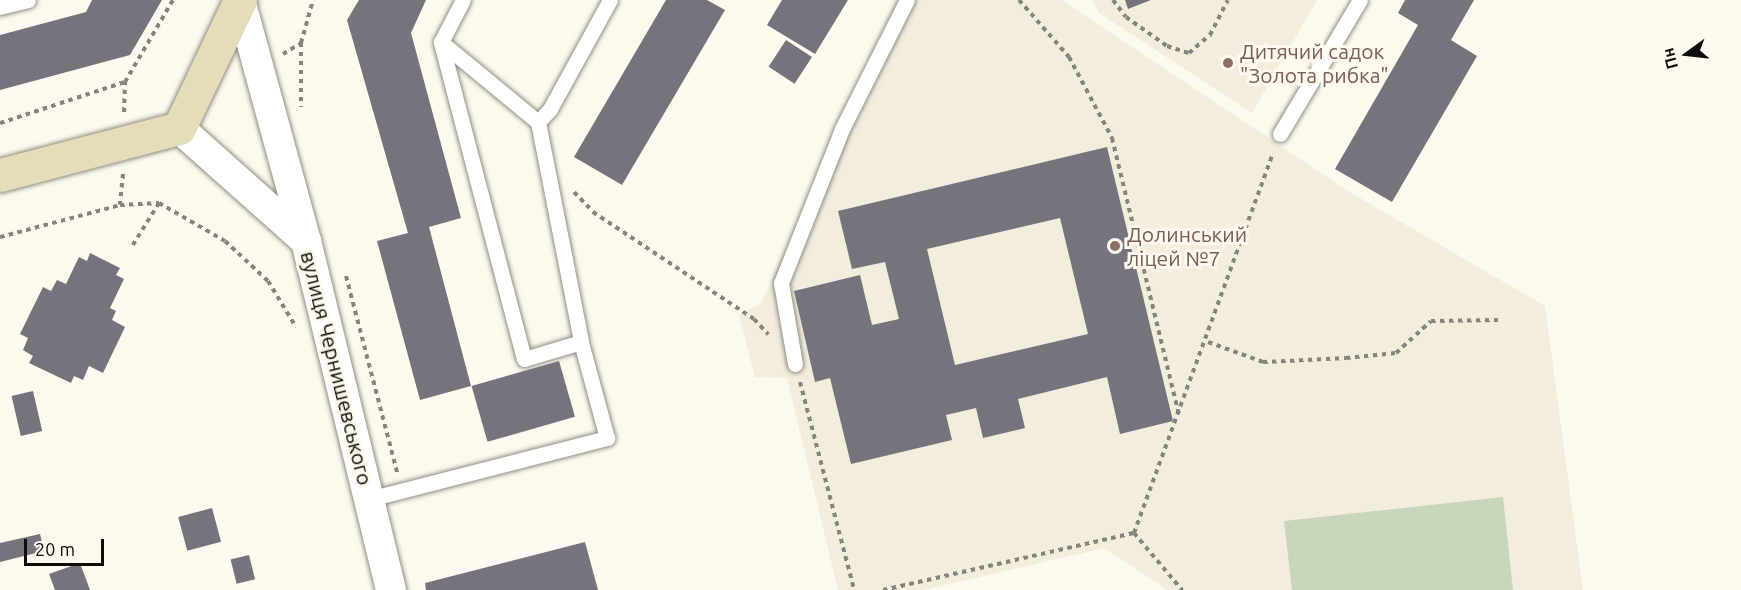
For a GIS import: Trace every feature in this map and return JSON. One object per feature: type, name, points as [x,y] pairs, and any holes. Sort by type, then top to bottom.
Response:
[{"type":"main road","points":[[0,175],[179,128],[240,0]]},
{"type":"street","points":[[240,0],[306,241]]},
{"type":"street","name":"вулиця Чернишевського","points":[[179,128],[306,241],[392,590]]},
{"type":"lane","points":[[0,7],[28,0]]},
{"type":"lane","points":[[463,0],[441,42],[524,359],[581,342]]},
{"type":"lane","points":[[538,122],[550,109],[610,0]]},
{"type":"lane","points":[[795,364],[782,283],[842,129],[907,0]]},
{"type":"lane","points":[[1280,134],[1360,0]]},
{"type":"lane","points":[[369,499],[607,438],[581,342],[538,122],[441,42]]},
{"type":"path","points":[[120,205],[125,82],[173,0]]},
{"type":"path","points":[[258,63],[301,43],[313,0]]},
{"type":"path","points":[[1019,0],[1069,57],[1112,138],[1179,416]]},
{"type":"path","points":[[1113,0],[1126,17],[1167,46],[1189,53],[1210,35],[1228,0]]},
{"type":"path","points":[[0,123],[125,82]]},
{"type":"path","points":[[1134,533],[1208,342],[1280,134]]},
{"type":"path","points":[[546,165],[593,212],[754,319],[795,364],[854,590]]},
{"type":"path","points":[[131,248],[159,203]]},
{"type":"path","points":[[0,237],[120,205],[159,203],[233,249],[268,281],[303,338]]},
{"type":"path","points":[[1208,342],[1263,362],[1346,357],[1395,353],[1431,321],[1498,320]]},
{"type":"path","points":[[1134,533],[1182,588],[1187,590]]},
{"type":"path","points":[[883,590],[1134,533]]},
{"type":"shaded area","name":"Долинський ліцей №7","points":[[897,0],[1062,0],[1348,191],[1545,306],[1583,590],[1168,590],[1104,548],[924,590],[838,590],[787,378],[755,377],[739,315],[762,302]]},
{"type":"shaded area","name":"Дитячий садок \"Золота рибка\"","points":[[1092,0],[1317,0],[1252,113],[1099,13]]},
{"type":"green space","points":[[1503,497],[1513,590],[1292,590],[1284,521]]},
{"type":"building","points":[[92,0],[162,0],[130,55],[0,90],[0,35],[86,12]]},
{"type":"building","points":[[359,0],[426,0],[411,33],[461,218],[429,227],[471,386],[420,400],[377,241],[408,233],[347,20]]},
{"type":"building","points":[[666,0],[707,0],[725,10],[622,185],[574,157]]},
{"type":"building","points":[[782,0],[848,0],[815,54],[767,25]]},
{"type":"building","points":[[1125,0],[1151,0],[1128,9]]},
{"type":"building","points":[[1405,0],[1474,0],[1451,40],[1477,56],[1392,202],[1335,169],[1418,25],[1398,13]]},
{"type":"building","points":[[786,40],[812,57],[795,84],[769,67]]},
{"type":"building","points":[[1107,147],[1173,421],[1120,434],[1107,377],[1018,399],[1025,428],[983,438],[976,408],[946,415],[952,440],[851,464],[830,378],[815,382],[794,291],[860,275],[872,325],[899,319],[885,262],[852,269],[838,211]],"holes":[[[1060,218],[1088,334],[955,365],[927,249]]]},
{"type":"building","points":[[90,253],[120,268],[116,275],[124,279],[110,308],[116,311],[112,320],[125,327],[103,373],[89,366],[83,380],[74,376],[71,383],[29,363],[33,356],[23,350],[28,338],[20,334],[43,287],[51,291],[57,280],[66,284],[79,257],[87,261]]},
{"type":"building","points":[[559,361],[575,417],[488,442],[472,386]]},
{"type":"building","points":[[33,391],[42,431],[21,436],[12,396]]},
{"type":"building","points":[[212,508],[221,542],[187,551],[178,517]]},
{"type":"building","points":[[40,534],[44,551],[0,562],[0,543]]},
{"type":"building","points":[[585,542],[598,590],[426,590],[425,583]]},
{"type":"building","points":[[249,555],[255,579],[237,584],[231,560]]},
{"type":"building","points":[[80,563],[90,590],[55,590],[49,574]]},
{"type":"place","name":"Дитячий садок \"Золота рибка\"","points":[[1228,63]]},
{"type":"place","name":"Долинський ліцей №7","points":[[1115,246]]}]
